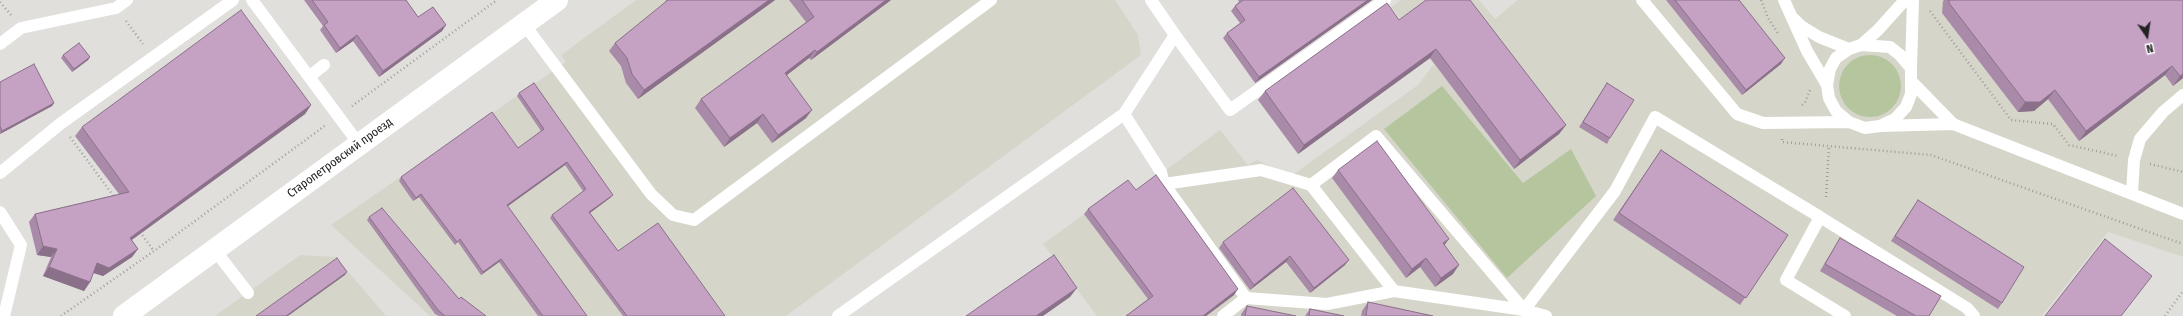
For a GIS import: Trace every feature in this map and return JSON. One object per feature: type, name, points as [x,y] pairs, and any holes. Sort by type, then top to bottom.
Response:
[{"type":"street","name":"Старопетровский проезд","points":[[124,316],[557,0]]},
{"type":"lane","points":[[0,44],[21,28],[116,8],[127,0]]},
{"type":"lane","points":[[0,173],[60,124],[233,0]]},
{"type":"lane","points":[[252,0],[310,76],[359,144]]},
{"type":"lane","points":[[524,24],[651,194],[673,216],[694,220],[991,0]]},
{"type":"lane","points":[[1152,0],[1175,35],[1230,110],[1385,0]]},
{"type":"lane","points":[[1642,0],[1737,114],[1763,123],[1849,122]]},
{"type":"lane","points":[[1784,0],[1788,12],[1827,85]]},
{"type":"lane","points":[[1861,45],[1878,30],[1905,0]]},
{"type":"lane","points":[[1880,126],[1895,119],[1906,107],[1912,82],[1913,0]]},
{"type":"lane","points":[[1788,12],[1801,26],[1819,37],[1849,49]]},
{"type":"lane","points":[[838,316],[1124,114],[1175,35]]},
{"type":"lane","points":[[1911,68],[1900,55],[1890,47],[1861,45],[1849,49],[1836,58],[1830,69],[1827,85],[1829,98],[1836,111],[1849,122],[1865,128],[1880,126],[1952,124],[2183,214]]},
{"type":"lane","points":[[310,76],[324,65]]},
{"type":"lane","points":[[1912,82],[1952,124]]},
{"type":"lane","points":[[2132,193],[2134,160],[2140,139],[2163,112],[2183,95]]},
{"type":"lane","points":[[1124,114],[1161,172],[1164,184],[1246,298]]},
{"type":"lane","points":[[1524,310],[1615,191],[1656,116],[1967,308],[1974,316]]},
{"type":"lane","points":[[1311,185],[1376,136],[1524,310]]},
{"type":"lane","points":[[1164,184],[1261,170],[1311,185],[1394,291]]},
{"type":"lane","points":[[0,212],[21,245],[4,316]]},
{"type":"lane","points":[[1820,217],[1786,280],[1844,316]]},
{"type":"lane","points":[[214,249],[248,292]]},
{"type":"lane","points":[[1223,316],[1246,298],[1327,304],[1394,291],[1524,310],[1546,316]]},
{"type":"path","points":[[338,116],[497,0]]},
{"type":"path","points":[[1761,0],[1768,18],[1781,37]]},
{"type":"path","points":[[1927,6],[2011,120],[2053,124],[2069,145],[2183,172]]},
{"type":"path","points":[[116,8],[153,57]]},
{"type":"path","points":[[1809,84],[1810,90],[1805,102],[1796,109],[1780,109],[1782,142],[1931,155],[2183,244]]},
{"type":"path","points":[[61,316],[154,251],[328,124],[323,118]]},
{"type":"path","points":[[60,124],[116,200]]},
{"type":"path","points":[[1826,197],[1828,146]]},
{"type":"path","points":[[135,226],[154,251]]},
{"type":"path","points":[[2165,316],[2183,291]]},
{"type":"shaded area","points":[[636,0],[1115,0],[1138,35],[1141,55],[786,316],[430,316],[331,225],[566,62],[561,55]]},
{"type":"shaded area","points":[[1401,0],[1479,0],[1495,19],[1518,0],[2183,0],[2183,257],[2108,232],[2042,316],[1097,316],[1043,244],[1124,185],[1132,195],[1220,130],[1248,165],[1257,160],[1291,176],[1418,85],[1434,64],[1391,7]]},
{"type":"shaded area","points":[[300,255],[336,257],[386,316],[215,316]]},
{"type":"green space","points":[[1870,55],[1882,57],[1892,64],[1899,74],[1901,86],[1899,98],[1892,108],[1882,115],[1870,117],[1858,115],[1848,108],[1841,98],[1839,86],[1841,74],[1848,64],[1858,57]]},
{"type":"green space","points":[[1442,86],[1523,183],[1571,149],[1596,196],[1507,278],[1384,129]]},
{"type":"building","points":[[312,0],[406,0],[418,17],[433,7],[446,25],[383,71],[357,35],[340,48],[324,25],[328,22]]},
{"type":"building","points":[[668,0],[769,0],[644,90],[632,74],[627,58],[615,43]]},
{"type":"building","points":[[802,0],[886,0],[817,52],[815,50],[785,73],[812,110],[778,135],[763,114],[730,138],[701,99],[814,17]]},
{"type":"building","points":[[1243,0],[1368,0],[1259,77],[1227,33],[1245,20],[1235,6]]},
{"type":"building","points":[[1426,0],[1470,0],[1566,125],[1520,160],[1436,49],[1304,145],[1265,91],[1387,3],[1399,20]]},
{"type":"building","points":[[1675,0],[1739,0],[1785,58],[1746,90]]},
{"type":"building","points":[[1949,0],[2183,0],[2183,74],[2180,76],[2172,66],[2086,131],[2055,90],[2040,102],[2025,102],[1949,3]]},
{"type":"building","points":[[241,10],[311,105],[130,238],[138,249],[109,268],[97,263],[90,282],[49,267],[57,249],[43,246],[35,214],[129,192],[82,127]]},
{"type":"building","points":[[79,43],[90,57],[74,69],[63,55]]},
{"type":"building","points":[[34,64],[54,103],[2,131],[0,126],[0,82]]},
{"type":"building","points":[[534,83],[613,195],[589,212],[618,251],[658,223],[725,316],[627,316],[552,215],[586,189],[567,162],[507,205],[587,316],[543,316],[501,259],[483,272],[460,239],[457,242],[421,194],[416,198],[401,177],[492,112],[518,148],[544,129],[519,93]]},
{"type":"building","points":[[1607,83],[1634,100],[1610,138],[1583,122]]},
{"type":"building","points":[[1377,141],[1449,239],[1443,243],[1459,265],[1441,278],[1426,258],[1412,269],[1338,170]]},
{"type":"building","points":[[1661,150],[1788,235],[1746,298],[1619,213]]},
{"type":"building","points":[[1156,175],[1238,289],[1203,316],[1126,316],[1153,296],[1088,209],[1128,180],[1136,190]]},
{"type":"building","points":[[1293,188],[1349,260],[1314,288],[1290,256],[1254,285],[1223,242]]},
{"type":"building","points":[[1918,200],[2024,267],[2002,303],[1895,236]]},
{"type":"building","points":[[382,208],[459,299],[461,297],[486,316],[445,316],[438,310],[369,217]]},
{"type":"building","points":[[1840,238],[1941,296],[1929,316],[1916,316],[1825,264]]},
{"type":"building","points":[[2105,239],[2152,276],[2121,316],[2045,316]]},
{"type":"building","points":[[1054,255],[1077,288],[1036,316],[966,316]]},
{"type":"building","points":[[337,258],[347,272],[286,316],[256,316]]},
{"type":"building","points":[[1368,302],[1433,316],[1366,316]]},
{"type":"building","points":[[1247,306],[1296,316],[1245,316]]},
{"type":"building","points":[[1310,309],[1344,316],[1309,316]]}]
